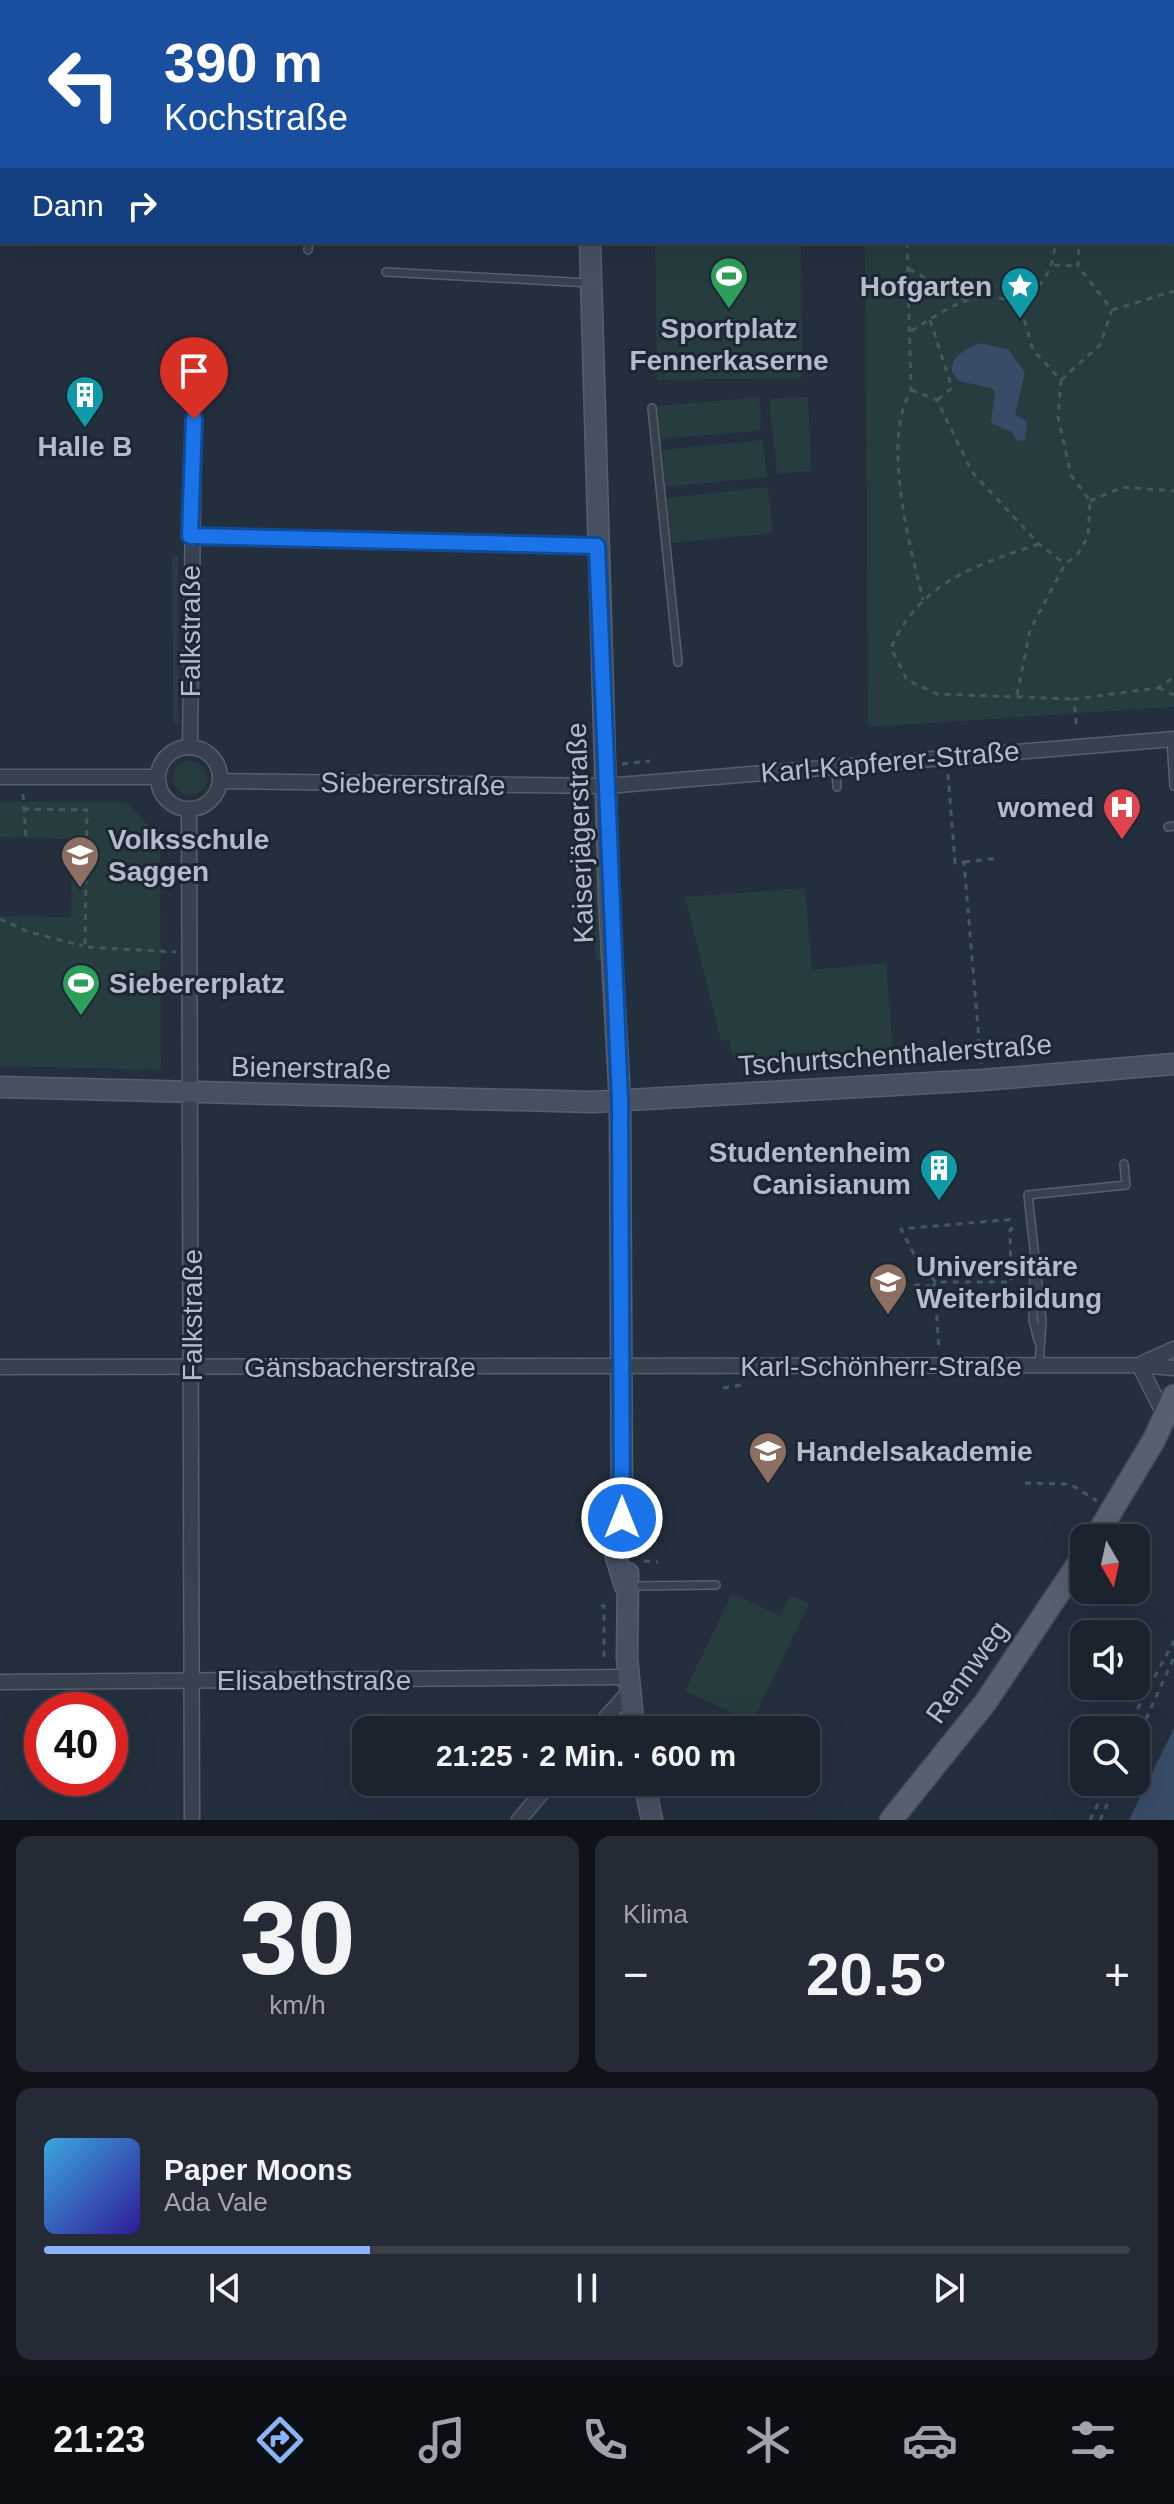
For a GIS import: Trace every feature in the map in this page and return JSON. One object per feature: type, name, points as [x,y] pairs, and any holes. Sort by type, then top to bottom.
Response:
[{"type":"main road","points":[[1103,1524],[1171,1410]]},
{"type":"main road","name":"Rennweg","points":[[891,1820],[985,1703],[1070,1576]]},
{"type":"street","name":"Kaiserjägerstraße","points":[[590,244],[597,546],[620,1101],[622,1518],[630,1559],[625,1586],[632,1716]]},
{"type":"street","name":"Falkstraße","points":[[190,747],[190,536],[194,419]]},
{"type":"street","points":[[190,536],[597,546]]},
{"type":"street","name":"Karl-Kapferer-Straße","points":[[606,776],[836,766],[1172,739]]},
{"type":"street","points":[[190,747],[200,749],[215,761],[220,781],[206,804],[189,809],[179,808],[164,796],[158,777],[160,768],[172,753],[190,747]]},
{"type":"street","name":"Siebererstraße","points":[[220,781],[606,776]]},
{"type":"street","points":[[0,777],[158,777]]},
{"type":"street","name":"Falkstraße","points":[[189,809],[192,1820]]},
{"type":"street","name":"Tschurtschenthalerstraße","points":[[620,1101],[982,1080],[1174,1064]]},
{"type":"street","name":"Bienerstraße","points":[[0,1087],[620,1101]]},
{"type":"street","name":"Karl-Schönherr-Straße","points":[[1139,1365],[1174,1349]]},
{"type":"street","name":"Karl-Schönherr-Straße","points":[[623,1368],[1039,1365],[1174,1368]]},
{"type":"street","points":[[1139,1365],[1171,1410]]},
{"type":"street","name":"Gänsbacherstraße","points":[[0,1367],[623,1368]]},
{"type":"street","name":"Elisabethstraße","points":[[0,1682],[629,1685]]},
{"type":"street","points":[[606,1716],[629,1685]]},
{"type":"street","points":[[519,1820],[539,1796]]},
{"type":"street","points":[[647,1796],[652,1820]]},
{"type":"lane","points":[[386,272],[591,283]]},
{"type":"lane","points":[[652,408],[678,662]]},
{"type":"lane","points":[[1172,739],[1174,786]]},
{"type":"lane","points":[[836,766],[837,787]]},
{"type":"lane","points":[[1039,1365],[1042,1320],[1034,1278],[1028,1195],[1126,1185],[1124,1164]]},
{"type":"lane","points":[[625,1586],[716,1585]]},
{"type":"path","points":[[907,244],[911,390],[903,404],[898,466],[903,517],[923,600]]},
{"type":"path","points":[[1020,305],[1041,285],[1054,265],[1055,244]]},
{"type":"path","points":[[1079,244],[1078,266],[1112,310]]},
{"type":"path","points":[[1054,265],[1078,266]]},
{"type":"path","points":[[909,269],[965,300]]},
{"type":"path","points":[[1112,310],[1174,291]]},
{"type":"path","points":[[911,331],[965,300],[999,295],[1020,305],[1033,350],[1061,380]]},
{"type":"path","points":[[1017,695],[1030,630],[1065,564],[1077,555],[1088,537],[1090,501],[1071,475],[1058,417],[1061,380],[1100,345],[1112,310]]},
{"type":"path","points":[[930,320],[952,388],[937,400]]},
{"type":"path","points":[[911,390],[937,400],[972,472],[1039,544],[1065,564]]},
{"type":"path","points":[[1090,501],[1123,487],[1174,491]]},
{"type":"path","points":[[1039,544],[969,567],[923,600],[902,623],[891,648],[907,680],[937,694],[1074,699],[1158,688],[1174,677]]},
{"type":"path","points":[[1158,688],[1174,695]]},
{"type":"path","points":[[1074,699],[1076,724]]},
{"type":"path","points":[[606,776],[650,761]]},
{"type":"path","points":[[23,777],[26,838]]},
{"type":"path","points":[[949,782],[955,863],[1000,858]]},
{"type":"path","points":[[23,809],[87,810],[85,947]]},
{"type":"path","points":[[964,862],[981,1058]]},
{"type":"path","points":[[0,919],[29,932],[85,947],[190,952]]},
{"type":"path","points":[[1015,1219],[901,1229],[921,1268],[936,1282],[1011,1282],[1010,1230],[1016,1225]]},
{"type":"path","points":[[932,1288],[936,1282]]},
{"type":"path","points":[[890,1285],[932,1288],[938,1295],[939,1366]]},
{"type":"path","points":[[723,1388],[741,1385]]},
{"type":"path","points":[[1025,1483],[1070,1484],[1096,1501]]},
{"type":"path","points":[[644,1561],[658,1562]]},
{"type":"path","points":[[601,1605],[604,1660],[610,1659]]},
{"type":"path","points":[[1134,1716],[1174,1641]]},
{"type":"path","points":[[1147,1716],[1174,1657]]},
{"type":"path","points":[[1090,1820],[1102,1796]]},
{"type":"path","points":[[1100,1820],[1111,1796]]},
{"type":"green space","name":"Sportplatz Fennerkaserne","points":[[655,244],[801,244],[802,378],[657,380]]},
{"type":"green space","name":"Hofgarten","points":[[865,244],[1174,244],[1174,707],[868,727]]},
{"type":"green space","points":[[759,397],[762,425],[758,431],[660,439],[657,406]]},
{"type":"green space","points":[[808,397],[811,471],[777,474],[769,399]]},
{"type":"green space","points":[[763,440],[767,477],[665,487],[662,450]]},
{"type":"green space","points":[[768,487],[773,533],[671,543],[666,498]]},
{"type":"green space","points":[[172,556],[178,556],[179,725],[173,724]]},
{"type":"green space","points":[[190,761],[202,766],[207,778],[202,790],[190,795],[178,790],[173,778],[178,766]]},
{"type":"green space","name":"Volksschule Saggen","points":[[0,802],[126,802],[149,826],[160,828],[161,1070],[0,1066],[0,916],[71,917],[72,839],[0,837]]},
{"type":"green space","points":[[592,817],[601,959],[596,961],[587,827]]},
{"type":"green space","points":[[805,888],[812,970],[886,963],[893,1049],[782,1054],[771,1060],[734,1063],[729,1040],[721,1041],[685,897]]},
{"type":"green space","points":[[732,1593],[780,1616],[790,1595],[809,1604],[755,1716],[734,1716],[685,1691]]},
{"type":"water","points":[[980,343],[1009,350],[1025,373],[1015,414],[1027,422],[1025,440],[1017,441],[1012,432],[991,423],[995,392],[991,388],[959,381],[952,372],[957,357]]},
{"type":"water","points":[[1174,1728],[1174,1820],[1129,1820],[1141,1796],[1150,1796],[1150,1777]]},
{"type":"place","name":"Sportplatz Fennerkaserne","points":[[729,310]]},
{"type":"place","name":"Hofgarten","points":[[1020,320]]},
{"type":"place","name":"Halle B","points":[[85,429]]},
{"type":"place","name":"womed","points":[[1122,841]]},
{"type":"place","name":"Volksschule Saggen","points":[[80,889]]},
{"type":"place","name":"Siebererplatz","points":[[81,1017]]},
{"type":"place","name":"Studentenheim Canisianum","points":[[939,1202]]},
{"type":"place","name":"Universitäre Weiterbildung","points":[[888,1316]]},
{"type":"place","name":"Handelsakademie","points":[[768,1485]]},
{"type":"route","points":[[194,419],[190,536],[597,546],[620,1101],[622,1518]]}]
